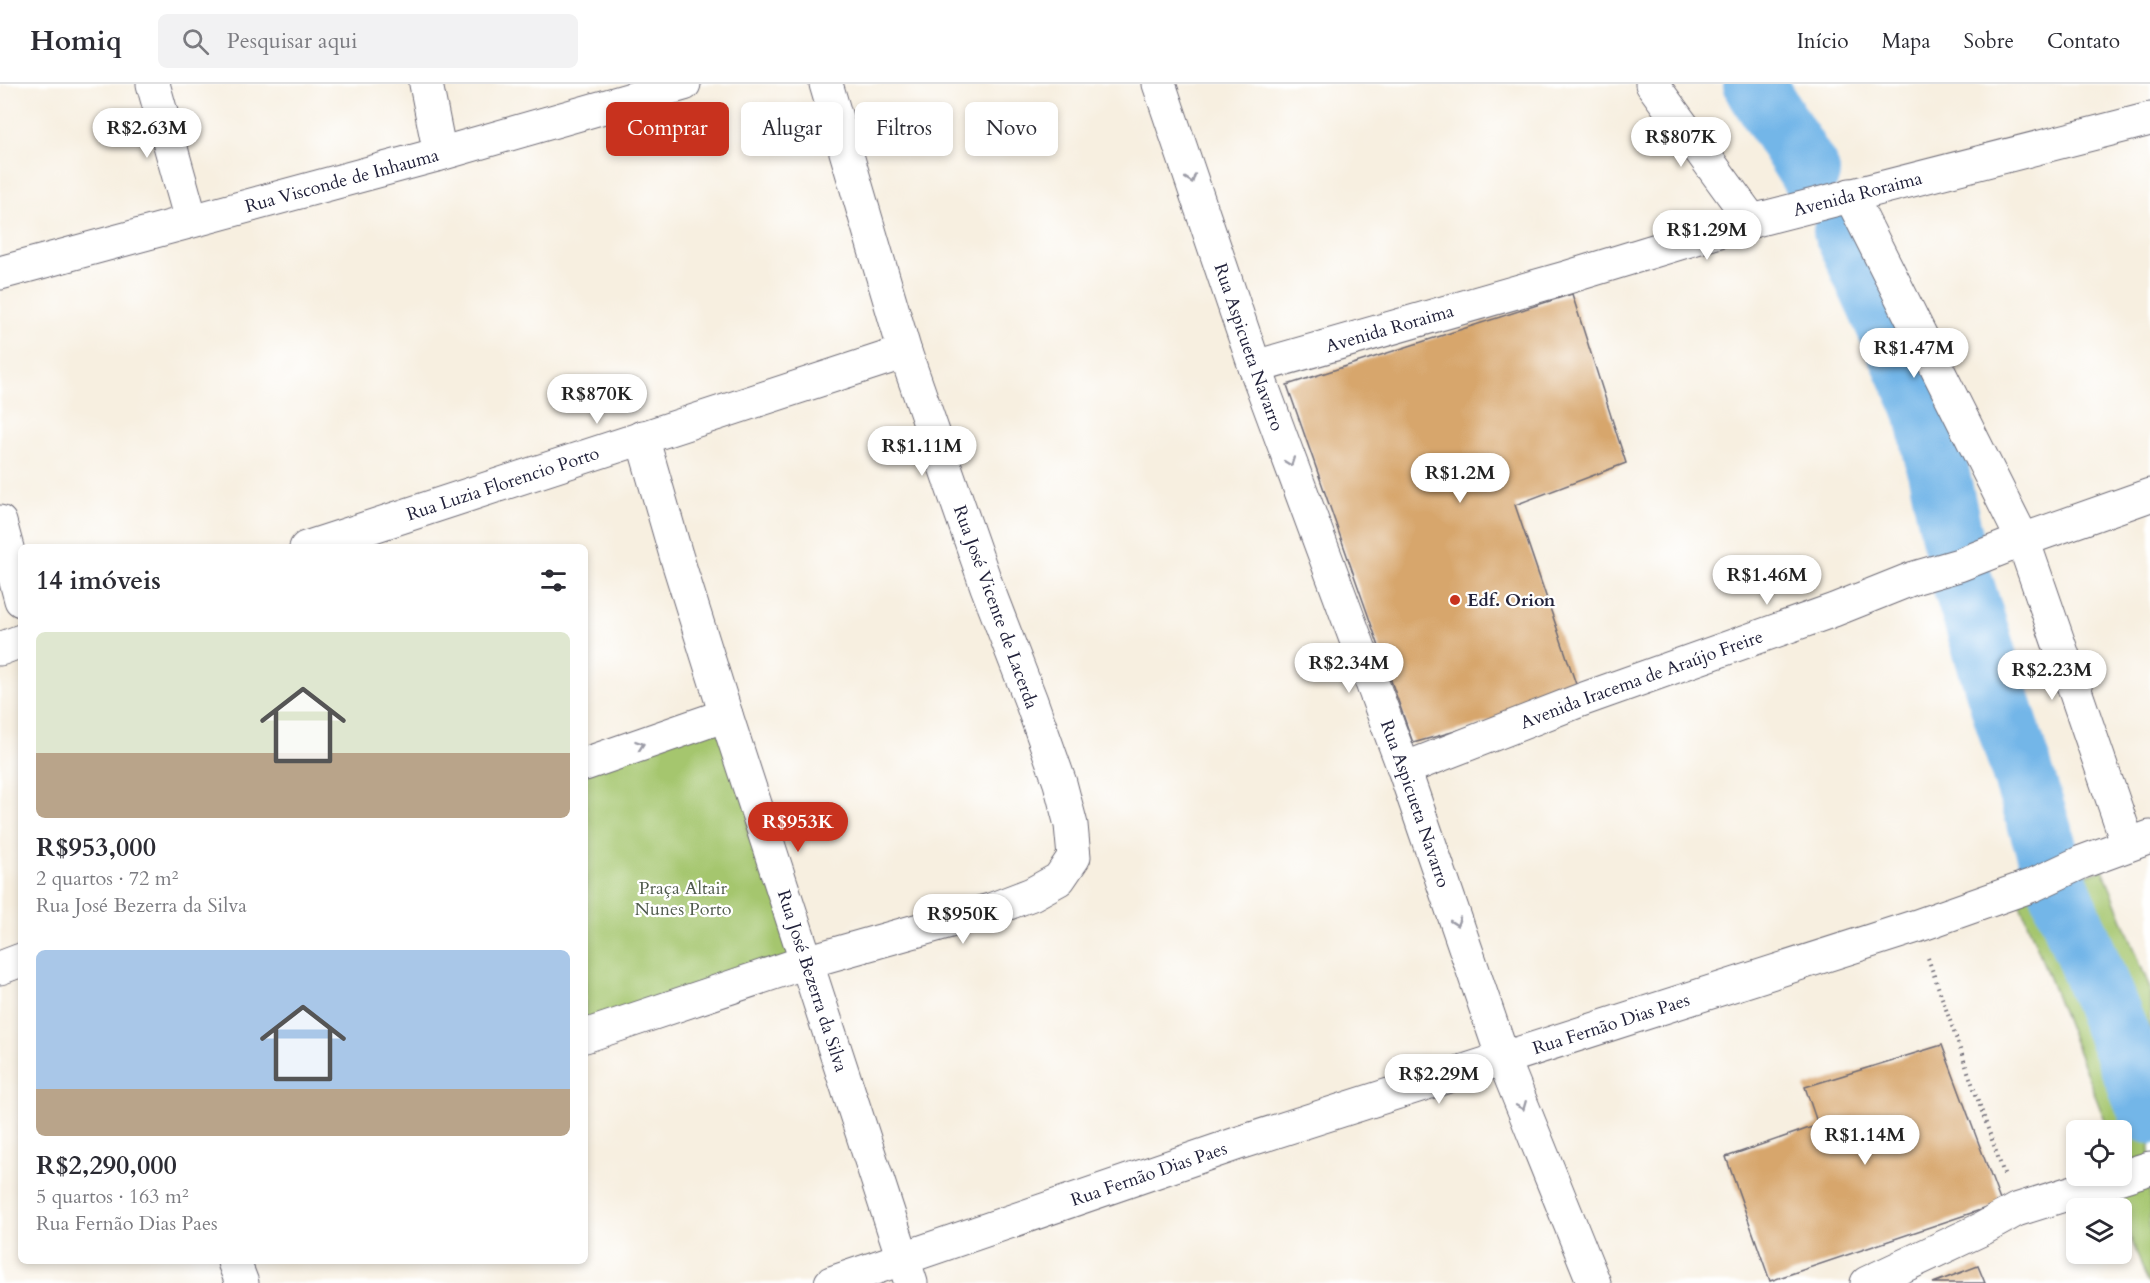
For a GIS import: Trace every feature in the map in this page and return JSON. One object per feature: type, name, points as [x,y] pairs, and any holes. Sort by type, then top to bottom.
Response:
[{"type":"street","points":[[153,84],[191,220]]},
{"type":"street","points":[[426,84],[440,154]]},
{"type":"street","name":"Rua Visconde de Inhauma","points":[[0,273],[440,154],[684,84]]},
{"type":"street","name":"Rua José Vicente de Lacerda","points":[[806,962],[993,909],[1032,894],[1059,879],[1074,857],[1071,825],[1060,783],[987,586],[905,352],[826,84]]},
{"type":"street","name":"Rua Aspicueta Navarro","points":[[1159,84],[1255,367],[1404,769],[1503,1058],[1594,1283]]},
{"type":"street","points":[[1652,84],[1752,221]]},
{"type":"street","name":"Avenida Roraima","points":[[1255,367],[1565,278],[1752,221],[2150,119]]},
{"type":"street","points":[[1850,195],[2023,540],[2139,840]]},
{"type":"street","name":"Rua Luzia Florencio Porto","points":[[318,544],[905,352]]},
{"type":"street","name":"Rua José Bezerra da Silva","points":[[642,437],[726,715],[907,1271]]},
{"type":"street","name":"Avenida Iracema de Araújo Freire","points":[[1404,769],[1592,696],[1834,610],[1914,578],[1959,566],[2023,540],[2150,495]]},
{"type":"street","points":[[0,522],[18,589]]},
{"type":"street","points":[[0,649],[18,642]]},
{"type":"street","points":[[588,763],[726,715]]},
{"type":"street","name":"Rua Fernão Dias Paes","points":[[831,1283],[907,1271],[1239,1143],[1917,926],[2033,885],[2082,862],[2139,840]]},
{"type":"street","points":[[0,968],[18,961]]},
{"type":"street","points":[[588,1035],[806,962]]},
{"type":"street","points":[[1867,1283],[1982,1229],[2016,1210],[2142,1170]]},
{"type":"street","points":[[235,1264],[242,1283]]},
{"type":"path","points":[[1917,926],[2016,1210]]},
{"type":"green space","name":"Praça Altair Nunes Porto","points":[[726,715],[806,962],[588,1035],[588,764]]},
{"type":"green space","points":[[2103,869],[2150,989],[2150,1158],[2132,1160],[2132,1120],[2105,1120],[2018,899]]},
{"type":"green space","points":[[2150,1183],[2150,1283],[2148,1283],[2132,1241],[2132,1198],[2115,1197]]},
{"type":"building","name":"Edf. Orion","points":[[1572,294],[1626,463],[1515,505],[1580,696],[1413,743],[1287,385]]},
{"type":"building","points":[[1942,1045],[2001,1203],[1770,1281],[1726,1157],[1818,1125],[1805,1087]]},
{"type":"building","points":[[1978,1266],[1985,1283],[1933,1283]]},
{"type":"waterway","points":[[1754,84],[1809,172]]},
{"type":"waterway","points":[[1844,231],[1925,410],[1961,578],[2058,885],[2150,1113]]},
{"type":"place","name":"Edf. Orion","points":[[1455,600]]}]
